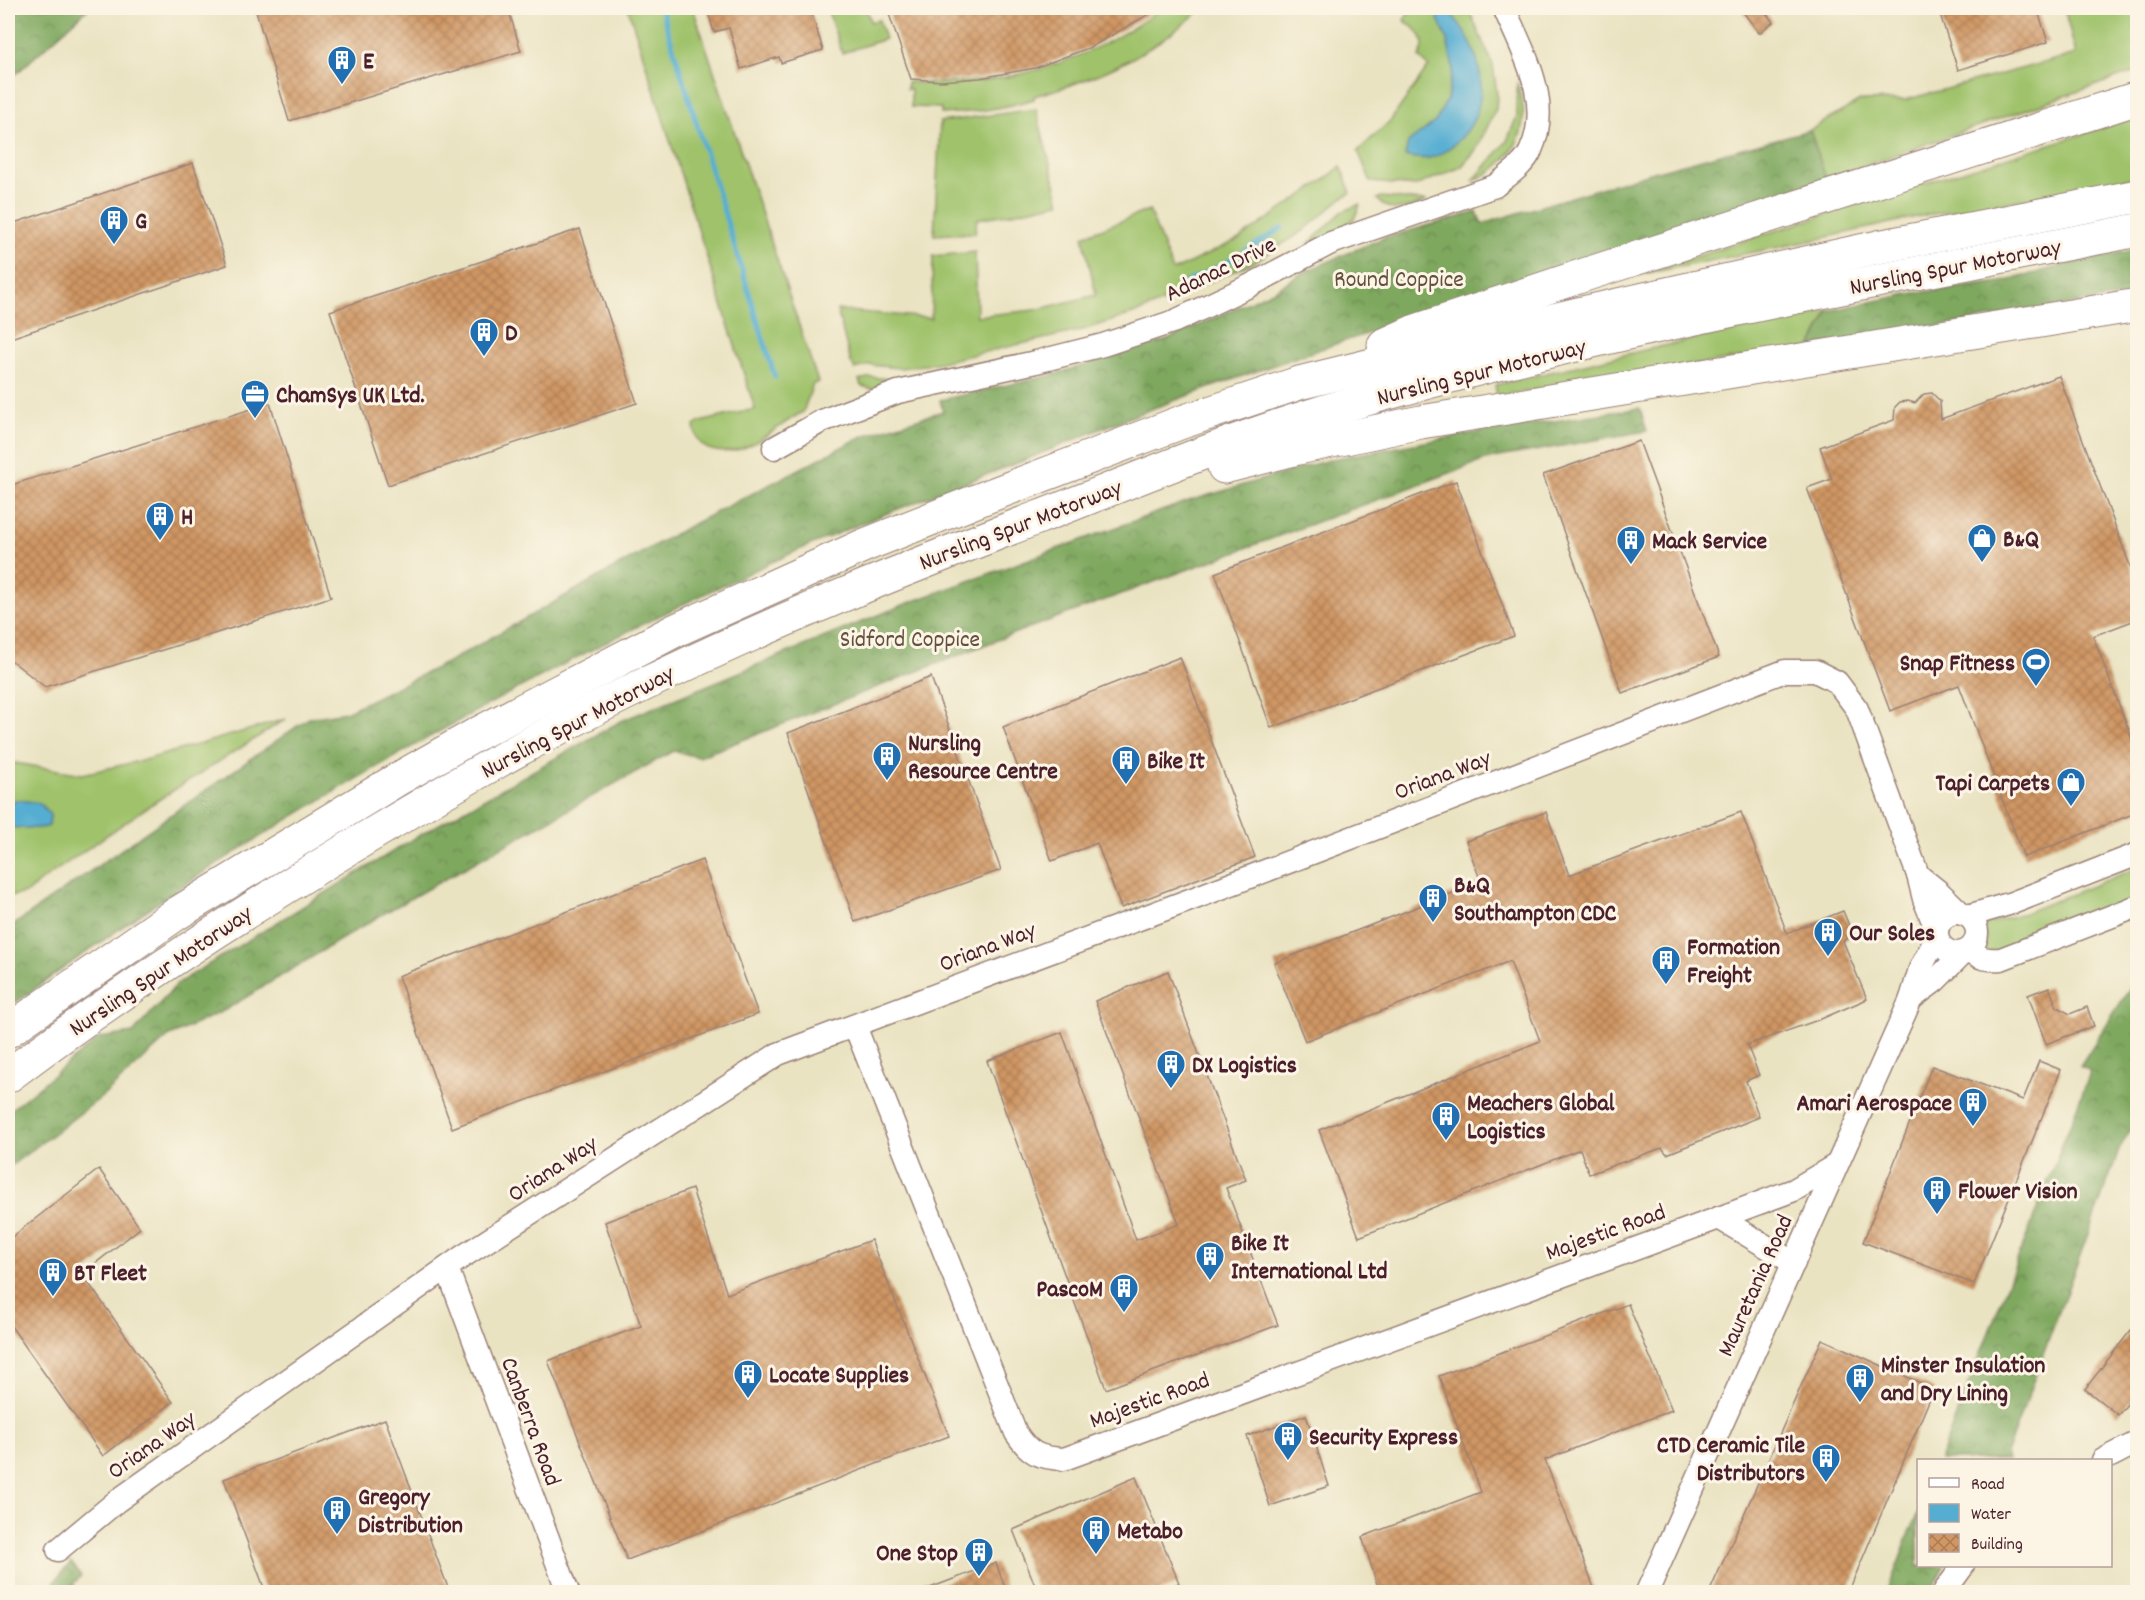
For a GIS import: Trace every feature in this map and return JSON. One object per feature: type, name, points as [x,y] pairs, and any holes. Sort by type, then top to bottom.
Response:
[{"type":"highway","points":[[1299,383],[1413,332],[2138,98]]},
{"type":"highway","name":"Nursling Spur Motorway","points":[[8,1032],[176,914],[316,828],[477,734],[664,636],[865,545],[964,506],[1182,422],[1299,383],[1702,286],[1878,247],[2138,196]]},
{"type":"highway","name":"Nursling Spur Motorway","points":[[8,1076],[176,957],[271,895],[514,752],[657,678],[792,615],[1178,462],[1339,407],[1466,373],[1717,312],[2138,230]]},
{"type":"highway","points":[[1064,507],[1298,448],[1421,422],[2138,306]]},
{"type":"street","name":"Adanac Drive","points":[[774,448],[822,421],[898,392],[1036,362],[1125,338],[1175,321],[1331,243],[1495,186],[1513,172],[1531,152],[1538,126],[1539,102],[1531,69],[1504,8]]},
{"type":"street","name":"Oriana Way","points":[[58,1550],[117,1501],[447,1268],[778,1054],[1228,886],[1785,671],[1815,671],[1837,682],[1857,709],[1918,875],[1937,934]]},
{"type":"street","points":[[2138,854],[2012,903],[1965,915],[1948,915],[1939,924],[1937,934],[1944,949],[1950,952],[1966,952],[1987,960],[2001,959],[2138,906]]},
{"type":"street","points":[[1918,875],[1976,926],[1974,946],[1966,952]]},
{"type":"street","name":"Mauretania Road","points":[[1647,1593],[1911,999],[1920,969],[1937,934]]},
{"type":"street","name":"Mauretania Road","points":[[1911,999],[1935,981],[1966,952]]},
{"type":"street","name":"Majestic Road","points":[[855,1026],[1016,1433],[1024,1446],[1036,1455],[1048,1458],[1064,1459],[1719,1218],[1794,1190],[1836,1165]]},
{"type":"street","points":[[1719,1218],[1794,1263]]},
{"type":"street","name":"Canberra Road","points":[[447,1268],[567,1593]]},
{"type":"street","points":[[2107,1459],[2138,1442]]},
{"type":"street","points":[[1944,1593],[1962,1567]]},
{"type":"green space","points":[[8,8],[89,8],[8,81]]},
{"type":"green space","points":[[628,8],[693,8],[818,382],[813,384],[803,412],[751,445],[728,452],[711,450],[700,443],[694,426],[700,422],[755,409]]},
{"type":"green space","points":[[827,8],[866,8],[871,22],[879,20],[885,39],[842,53]]},
{"type":"green space","points":[[1162,8],[1203,8],[1163,39],[1124,62],[1082,81],[1034,96],[1034,99],[976,111],[941,114],[941,108],[911,107],[911,89],[907,89],[907,82],[977,81],[1042,69],[1103,44],[1133,28]]},
{"type":"green space","points":[[1412,8],[1468,8],[1493,65],[1497,95],[1496,109],[1476,150],[1461,167],[1415,186],[1371,182],[1358,151],[1391,120],[1429,66],[1419,57],[1423,40],[1404,20]]},
{"type":"green space","points":[[2064,8],[2137,8],[2137,71],[1826,179],[1810,130],[1860,101],[1905,100],[2076,54]]},
{"type":"green space","points":[[1517,82],[1523,109],[1521,133],[1516,144],[1502,162],[1484,176],[1473,181],[1507,141],[1517,116]]},
{"type":"green space","points":[[1036,109],[1060,203],[977,219],[975,233],[934,235],[940,122]]},
{"type":"green space","points":[[2137,117],[2137,177],[2015,201],[1921,216],[1639,275],[1867,201]]},
{"type":"green space","name":"Round Coppice","points":[[1810,130],[1826,179],[1708,222],[1352,338],[1178,399],[904,506],[792,553],[717,588],[567,662],[349,783],[207,870],[8,1008],[8,929],[309,718],[346,712],[450,661],[680,531],[863,436],[943,411],[940,400],[1052,375],[1167,340],[1275,290],[1302,273],[1383,238],[1477,212],[1482,224],[1650,173]]},
{"type":"green space","points":[[1341,166],[1351,193],[1302,232],[1254,262],[1142,311],[1083,330],[932,364],[900,368],[870,365],[855,369],[851,363],[837,310],[931,318],[933,256],[975,252],[977,316],[1035,310],[1096,295],[1083,236],[1149,210],[1173,271],[1239,239]]},
{"type":"green space","points":[[1381,197],[1427,201],[1407,208],[1395,209],[1383,205],[1377,199]]},
{"type":"green space","points":[[1360,204],[1357,213],[1347,226],[1307,245],[1342,212]]},
{"type":"green space","points":[[2137,249],[2137,294],[1811,347],[1829,311],[1908,294],[2002,282]]},
{"type":"green space","points":[[1829,311],[1811,347],[1497,396],[1495,385],[1653,348]]},
{"type":"green space","points":[[871,377],[906,381],[876,390],[861,386],[859,380]]},
{"type":"green space","name":"Sidford Coppice","points":[[1640,408],[1647,431],[1488,459],[1010,635],[699,757],[673,751],[381,915],[225,1010],[168,1037],[103,1096],[8,1168],[8,1112],[99,1038],[133,1033],[178,983],[415,838],[621,721],[903,605],[1189,501],[1332,459],[1480,432]]},
{"type":"green space","points":[[286,719],[152,804],[38,883],[29,892],[8,897],[8,762],[83,774],[148,759]]},
{"type":"green space","points":[[2137,868],[2137,900],[2010,951],[1983,952],[1986,945],[1984,927],[1987,924],[2024,913]]},
{"type":"green space","points":[[2137,977],[2137,1118],[2120,1148],[2006,1454],[2008,1459],[1939,1459],[2091,1071],[2080,1066]]},
{"type":"green space","points":[[1917,1515],[1917,1567],[1944,1567],[1931,1592],[1887,1592]]},
{"type":"green space","points":[[71,1562],[81,1576],[73,1584],[79,1592],[49,1592],[55,1581]]},
{"type":"water","points":[[1441,8],[1445,8],[1458,22],[1469,39],[1476,57],[1480,77],[1480,96],[1476,114],[1467,131],[1441,154],[1430,158],[1405,156],[1408,143],[1436,121],[1447,99],[1453,68],[1447,39],[1438,19]]},
{"type":"water","points":[[18,800],[40,803],[50,815],[49,826],[8,828],[8,802]]},
{"type":"building","name":"E","points":[[255,8],[508,8],[521,51],[289,121]]},
{"type":"building","points":[[724,8],[810,8],[823,50],[781,63],[779,57],[741,69],[729,28],[714,32],[708,12]]},
{"type":"building","points":[[887,8],[1160,8],[1091,47],[1035,68],[980,78],[941,81],[911,79]]},
{"type":"building","points":[[1740,8],[1762,8],[1773,22],[1759,33]]},
{"type":"building","points":[[1938,8],[2037,8],[2048,42],[1958,70]]},
{"type":"building","name":"G","points":[[193,163],[227,265],[8,339],[8,225]]},
{"type":"building","name":"D","points":[[580,229],[637,403],[388,485],[330,311]]},
{"type":"building","name":"B&Q","points":[[2059,376],[2138,587],[2138,619],[2093,636],[2138,755],[2138,812],[2024,857],[1959,685],[1890,711],[1807,488],[1832,479],[1820,447],[1894,420],[1895,407],[1900,402],[1915,403],[1924,394],[1932,393],[1940,401],[1941,419]]},
{"type":"building","name":"H","points":[[270,403],[331,597],[45,687],[8,658],[8,486]]},
{"type":"building","name":"Mack Service","points":[[1639,441],[1719,657],[1622,693],[1543,475]]},
{"type":"building","points":[[1456,481],[1514,636],[1271,728],[1215,573]]},
{"type":"building","name":"Bike It","points":[[1180,657],[1255,857],[1121,908],[1097,843],[1052,861],[1003,727]]},
{"type":"building","name":"Nursling Resource Centre","points":[[931,677],[1001,870],[855,922],[788,733]]},
{"type":"building","name":"Formation Freight","points":[[1546,812],[1569,875],[1741,812],[1787,933],[1843,911],[1853,935],[1843,941],[1867,999],[1821,1019],[1747,1045],[1759,1075],[1746,1081],[1759,1117],[1667,1154],[1662,1148],[1589,1174],[1580,1149],[1359,1237],[1319,1130],[1540,1041],[1510,961],[1305,1041],[1274,963],[1481,882],[1466,841]]},
{"type":"building","points":[[702,860],[758,1014],[452,1128],[398,976]]},
{"type":"building","points":[[1168,971],[1246,1180],[1226,1188],[1278,1325],[1106,1389],[987,1061],[1062,1032],[1136,1240],[1179,1224],[1095,1001]]},
{"type":"building","points":[[2049,987],[2057,1007],[2070,1014],[2087,1007],[2094,1026],[2046,1044],[2028,995]]},
{"type":"building","points":[[2039,1061],[2061,1070],[1974,1284],[1863,1242],[1932,1066],[2023,1100]]},
{"type":"building","name":"BT Fleet","points":[[99,1169],[140,1228],[82,1274],[173,1402],[103,1456],[8,1322],[8,1240]]},
{"type":"building","name":"Locate Supplies","points":[[692,1189],[727,1294],[871,1240],[949,1436],[627,1560],[548,1361],[641,1326],[605,1222]]},
{"type":"building","points":[[1628,1304],[1672,1410],[1545,1460],[1594,1588],[1583,1593],[1380,1593],[1362,1537],[1481,1492],[1439,1376]]},
{"type":"building","points":[[2138,1321],[2138,1407],[2130,1401],[2118,1415],[2085,1389]]},
{"type":"building","points":[[1822,1339],[1934,1389],[1848,1593],[1709,1593]]},
{"type":"building","name":"Security Express","points":[[1306,1415],[1329,1486],[1270,1506],[1247,1436]]},
{"type":"building","name":"Gregory Distribution","points":[[385,1419],[450,1593],[266,1593],[224,1479]]},
{"type":"building","name":"Metabo","points":[[1136,1477],[1179,1583],[1156,1593],[1038,1593],[1013,1530]]},
{"type":"building","name":"One Stop","points":[[996,1563],[1007,1593],[923,1593],[922,1591]]},
{"type":"waterway","points":[[661,8],[775,377]]},
{"type":"waterway","points":[[1184,284],[1226,263],[1282,228]]},
{"type":"place","name":"E","points":[[342,86]]},
{"type":"place","name":"G","points":[[114,246]]},
{"type":"place","name":"D","points":[[484,358]]},
{"type":"place","name":"ChamSys UK Ltd.","points":[[255,420]]},
{"type":"place","name":"H","points":[[160,542]]},
{"type":"place","name":"B&Q","points":[[1982,564]]},
{"type":"place","name":"Mack Service","points":[[1631,566]]},
{"type":"place","name":"Snap Fitness","points":[[2036,688]]},
{"type":"place","name":"Nursling Resource Centre","points":[[887,782]]},
{"type":"place","name":"Bike It","points":[[1126,786]]},
{"type":"place","name":"Tapi Carpets","points":[[2071,808]]},
{"type":"place","name":"B&Q Southampton CDC","points":[[1433,924]]},
{"type":"place","name":"Our Soles","points":[[1828,958]]},
{"type":"place","name":"Formation Freight","points":[[1666,986]]},
{"type":"place","name":"DX Logistics","points":[[1171,1090]]},
{"type":"place","name":"Amari Aerospace","points":[[1973,1128]]},
{"type":"place","name":"Meachers Global Logistics","points":[[1446,1142]]},
{"type":"place","name":"Flower Vision","points":[[1937,1216]]},
{"type":"place","name":"Bike It International Ltd","points":[[1210,1282]]},
{"type":"place","name":"BT Fleet","points":[[53,1298]]},
{"type":"place","name":"PascoM","points":[[1124,1314]]},
{"type":"place","name":"Locate Supplies","points":[[748,1400]]},
{"type":"place","name":"Minster Insulation and Dry Lining","points":[[1860,1404]]},
{"type":"place","name":"Security Express","points":[[1288,1462]]},
{"type":"place","name":"CTD Ceramic Tile Distributors","points":[[1826,1484]]},
{"type":"place","name":"Gregory Distribution","points":[[337,1536]]},
{"type":"place","name":"Metabo","points":[[1096,1556]]},
{"type":"place","name":"One Stop","points":[[979,1578]]}]
